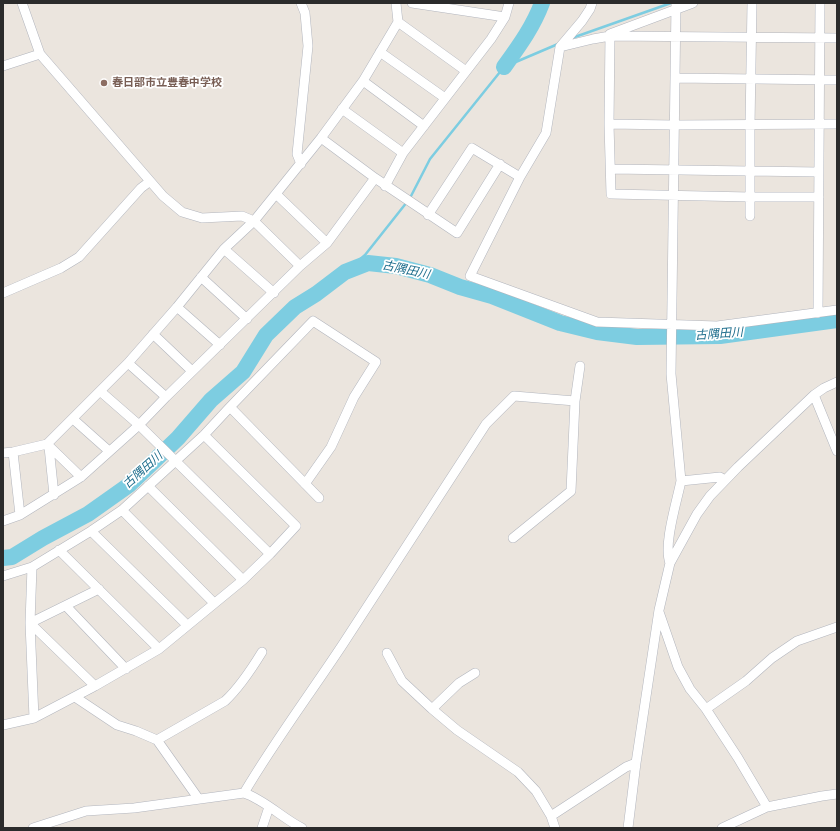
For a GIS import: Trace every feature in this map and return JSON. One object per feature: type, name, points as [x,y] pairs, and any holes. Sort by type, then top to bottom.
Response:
[{"type":"street","points":[[22,3],[40,54],[149,182],[163,196],[182,212],[202,218],[242,216],[254,221],[300,266]]},
{"type":"street","points":[[300,164],[297,154],[308,46],[305,14],[301,3]]},
{"type":"street","points":[[3,453],[48,446],[73,418],[128,363],[177,307],[224,248],[254,221],[321,138],[363,81],[398,22],[396,3]]},
{"type":"street","points":[[412,3],[505,17]]},
{"type":"street","points":[[385,186],[403,153],[491,39],[505,17],[509,3]]},
{"type":"street","points":[[592,3],[582,21],[560,47],[546,133],[520,177],[470,276],[597,322],[717,326],[837,310]]},
{"type":"street","points":[[693,3],[676,6],[610,34],[609,124],[611,194],[819,197]]},
{"type":"street","points":[[750,216],[752,3]]},
{"type":"street","points":[[818,313],[820,3]]},
{"type":"street","points":[[670,563],[667,556],[669,536],[681,481],[670,374],[676,6]]},
{"type":"street","points":[[398,22],[466,71]]},
{"type":"street","points":[[560,47],[610,36],[837,38]]},
{"type":"street","points":[[380,52],[445,98]]},
{"type":"street","points":[[3,66],[40,54]]},
{"type":"street","points":[[675,78],[837,80]]},
{"type":"street","points":[[363,81],[424,126]]},
{"type":"street","points":[[342,109],[403,153]]},
{"type":"street","points":[[609,124],[674,126],[837,124]]},
{"type":"street","points":[[321,138],[385,186],[457,233],[500,164]]},
{"type":"street","points":[[428,215],[472,148],[520,177]]},
{"type":"street","points":[[611,169],[819,172]]},
{"type":"street","points":[[3,521],[20,515],[54,495],[81,476],[139,425],[300,266],[327,243],[375,178]]},
{"type":"street","points":[[3,293],[61,268],[79,257],[141,188],[149,182]]},
{"type":"street","points":[[276,194],[327,243]]},
{"type":"street","points":[[224,248],[274,293]]},
{"type":"street","points":[[201,278],[247,319]]},
{"type":"street","points":[[177,307],[220,345]]},
{"type":"street","points":[[3,576],[32,567],[122,510],[204,435],[313,321],[376,362],[354,397],[332,447],[305,484]]},
{"type":"street","points":[[153,334],[192,371]]},
{"type":"street","points":[[128,363],[166,397]]},
{"type":"street","points":[[513,538],[571,491],[574,401],[580,366]]},
{"type":"street","points":[[628,828],[636,763],[659,610],[670,563],[697,514],[710,496],[785,421],[814,395],[837,382]]},
{"type":"street","points":[[100,391],[139,425],[270,554]]},
{"type":"street","points":[[814,395],[837,451]]},
{"type":"street","points":[[244,793],[263,760],[343,644],[486,424],[514,396],[574,401]]},
{"type":"street","points":[[230,407],[319,498]]},
{"type":"street","points":[[73,418],[109,451]]},
{"type":"street","points":[[3,725],[34,718],[126,669],[159,649],[243,580],[296,526],[204,435]]},
{"type":"street","points":[[48,446],[81,476]]},
{"type":"street","points":[[48,446],[54,495]]},
{"type":"street","points":[[13,452],[20,515]]},
{"type":"street","points":[[681,481],[720,477],[725,480]]},
{"type":"street","points":[[148,486],[243,580]]},
{"type":"street","points":[[122,510],[214,603]]},
{"type":"street","points":[[91,531],[187,625]]},
{"type":"street","points":[[60,550],[159,649]]},
{"type":"street","points":[[32,567],[30,623],[34,718]]},
{"type":"street","points":[[30,623],[99,589]]},
{"type":"street","points":[[66,606],[126,669]]},
{"type":"street","points":[[659,610],[678,667],[690,689],[738,758],[768,807]]},
{"type":"street","points":[[30,623],[95,686]]},
{"type":"street","points":[[706,710],[746,681],[772,658],[798,641],[837,627]]},
{"type":"street","points":[[157,740],[225,701],[252,669],[262,652]]},
{"type":"street","points":[[387,653],[402,681],[432,710],[457,730],[518,772],[536,791],[551,816],[555,828]]},
{"type":"street","points":[[432,710],[459,683],[474,673]]},
{"type":"street","points":[[75,697],[117,725],[157,740],[198,798]]},
{"type":"street","points":[[551,816],[626,767],[636,763]]},
{"type":"street","points":[[33,828],[86,811],[134,808],[198,798],[244,793],[255,796],[289,821],[302,828]]},
{"type":"street","points":[[722,828],[768,807],[837,794]]},
{"type":"street","points":[[262,828],[269,807]]},
{"type":"waterway","points":[[504,67],[530,28],[542,3]]},
{"type":"waterway","points":[[572,38],[671,3]]},
{"type":"waterway","points":[[410,198],[430,159],[504,67],[558,44]]},
{"type":"waterway","points":[[345,272],[365,255],[407,202]]},
{"type":"waterway","name":"古隅田川","points":[[3,558],[12,557],[43,538],[88,514],[129,485],[178,438],[211,400],[243,372],[266,335],[295,307],[316,294],[345,272],[368,263],[396,266],[430,275],[460,287],[492,296],[560,323],[597,332],[637,337],[720,336],[837,320]]},
{"type":"place","name":"春日部市立豊春中学校","points":[[104,83]]}]
